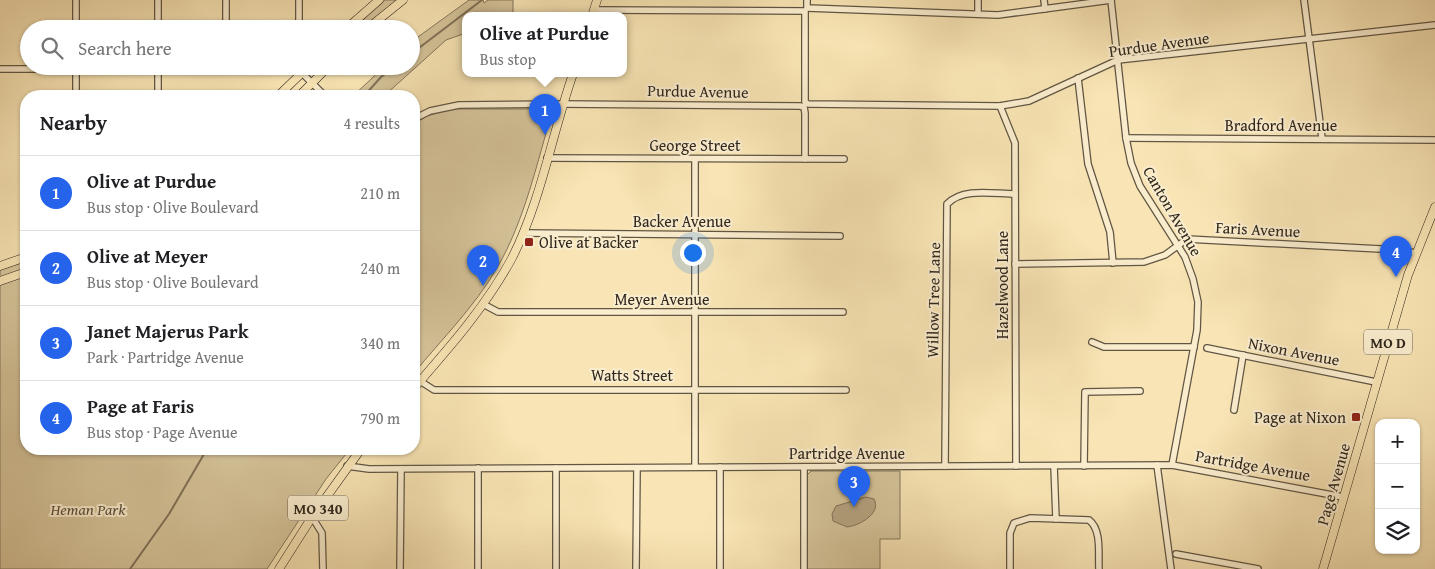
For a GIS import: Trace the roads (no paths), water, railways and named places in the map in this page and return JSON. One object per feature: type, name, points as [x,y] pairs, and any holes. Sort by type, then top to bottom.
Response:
[{"type":"main road","points":[[356,20],[379,0]]},
{"type":"main road","points":[[379,20],[403,0]]},
{"type":"main road","points":[[593,12],[597,0]]},
{"type":"main road","points":[[283,90],[296,75]]},
{"type":"main road","points":[[305,90],[320,75]]},
{"type":"main road","points":[[420,382],[500,280],[523,233],[571,77]]},
{"type":"main road","name":"Page Avenue","points":[[1323,569],[1415,253],[1435,208]]},
{"type":"main road","points":[[0,266],[20,259]]},
{"type":"main road","points":[[0,281],[20,274]]},
{"type":"main road","name":"MO 340","points":[[279,569],[312,517],[356,455]]},
{"type":"street","points":[[76,0],[76,20]]},
{"type":"street","points":[[158,0],[158,20]]},
{"type":"street","points":[[226,0],[226,20]]},
{"type":"street","points":[[299,0],[299,20]]},
{"type":"street","points":[[805,159],[804,105],[807,0]]},
{"type":"street","points":[[978,0],[978,13]]},
{"type":"street","points":[[1044,0],[1045,9]]},
{"type":"street","points":[[627,13],[806,10],[998,15],[1111,0]]},
{"type":"street","name":"Canton Avenue","points":[[1111,0],[1126,138],[1131,163],[1140,186],[1178,244],[1190,268],[1197,296],[1198,316],[1194,348],[1172,465]]},
{"type":"street","points":[[1304,0],[1322,138]]},
{"type":"street","name":"Purdue Avenue","points":[[420,117],[430,111],[448,106],[808,104],[1000,106],[1029,101],[1118,60],[1435,25]]},
{"type":"street","points":[[0,69],[20,68]]},
{"type":"street","points":[[76,75],[76,90]]},
{"type":"street","points":[[158,75],[158,90]]},
{"type":"street","points":[[305,75],[319,90]]},
{"type":"street","points":[[1078,78],[1088,164],[1110,232],[1113,263]]},
{"type":"street","name":"Hazelwood Lane","points":[[1000,106],[1015,143],[1016,466]]},
{"type":"street","name":"Bradford Avenue","points":[[1126,138],[1435,140]]},
{"type":"street","name":"George Street","points":[[547,158],[844,159]]},
{"type":"street","points":[[695,159],[695,467]]},
{"type":"street","name":"Willow Tree Lane","points":[[945,466],[947,204],[952,198],[966,194],[1015,194]]},
{"type":"street","name":"Backer Avenue","points":[[523,233],[840,236]]},
{"type":"street","name":"Faris Avenue","points":[[1015,264],[1135,263],[1158,258],[1187,239],[1400,250],[1415,253]]},
{"type":"street","name":"Meyer Avenue","points":[[483,304],[498,312],[843,312]]},
{"type":"street","points":[[1092,342],[1104,347],[1194,348]]},
{"type":"street","name":"Nixon Avenue","points":[[1207,348],[1376,382]]},
{"type":"street","points":[[1234,410],[1243,355]]},
{"type":"street","name":"Watts Street","points":[[420,382],[434,390],[846,390]]},
{"type":"street","points":[[1084,466],[1085,392],[1140,391]]},
{"type":"street","points":[[1157,465],[1171,569]]},
{"type":"street","name":"Partridge Avenue","points":[[347,466],[369,469],[401,469],[1172,465],[1343,497]]},
{"type":"street","points":[[1054,466],[1056,519]]},
{"type":"street","points":[[720,467],[720,569]]},
{"type":"street","points":[[804,467],[804,569]]},
{"type":"street","points":[[478,468],[478,569]]},
{"type":"street","points":[[556,468],[556,569]]},
{"type":"street","points":[[636,569],[637,468]]},
{"type":"street","points":[[400,569],[401,469]]},
{"type":"street","points":[[312,517],[322,533],[323,569]]},
{"type":"street","points":[[1010,569],[1010,533],[1014,523],[1030,518],[1089,520],[1094,524],[1097,531],[1099,569]]},
{"type":"street","points":[[1176,554],[1258,569]]},
{"type":"waterway","points":[[466,12],[482,0]]},
{"type":"waterway","points":[[420,47],[462,15]]},
{"type":"waterway","points":[[369,90],[384,75]]},
{"type":"waterway","points":[[130,569],[169,514],[203,455]]},
{"type":"place","name":"Olive at Purdue","points":[[545,135]]},
{"type":"place","name":"Olive at Backer","points":[[529,242]]},
{"type":"place","name":"Page at Faris","points":[[1396,277]]},
{"type":"place","name":"Olive at Meyer","points":[[483,286]]},
{"type":"place","name":"Page at Nixon","points":[[1356,417]]},
{"type":"place","name":"Janet Majerus Park","points":[[854,507]]},
{"type":"park label","name":"Heman Park","points":[[88,509]]}]
